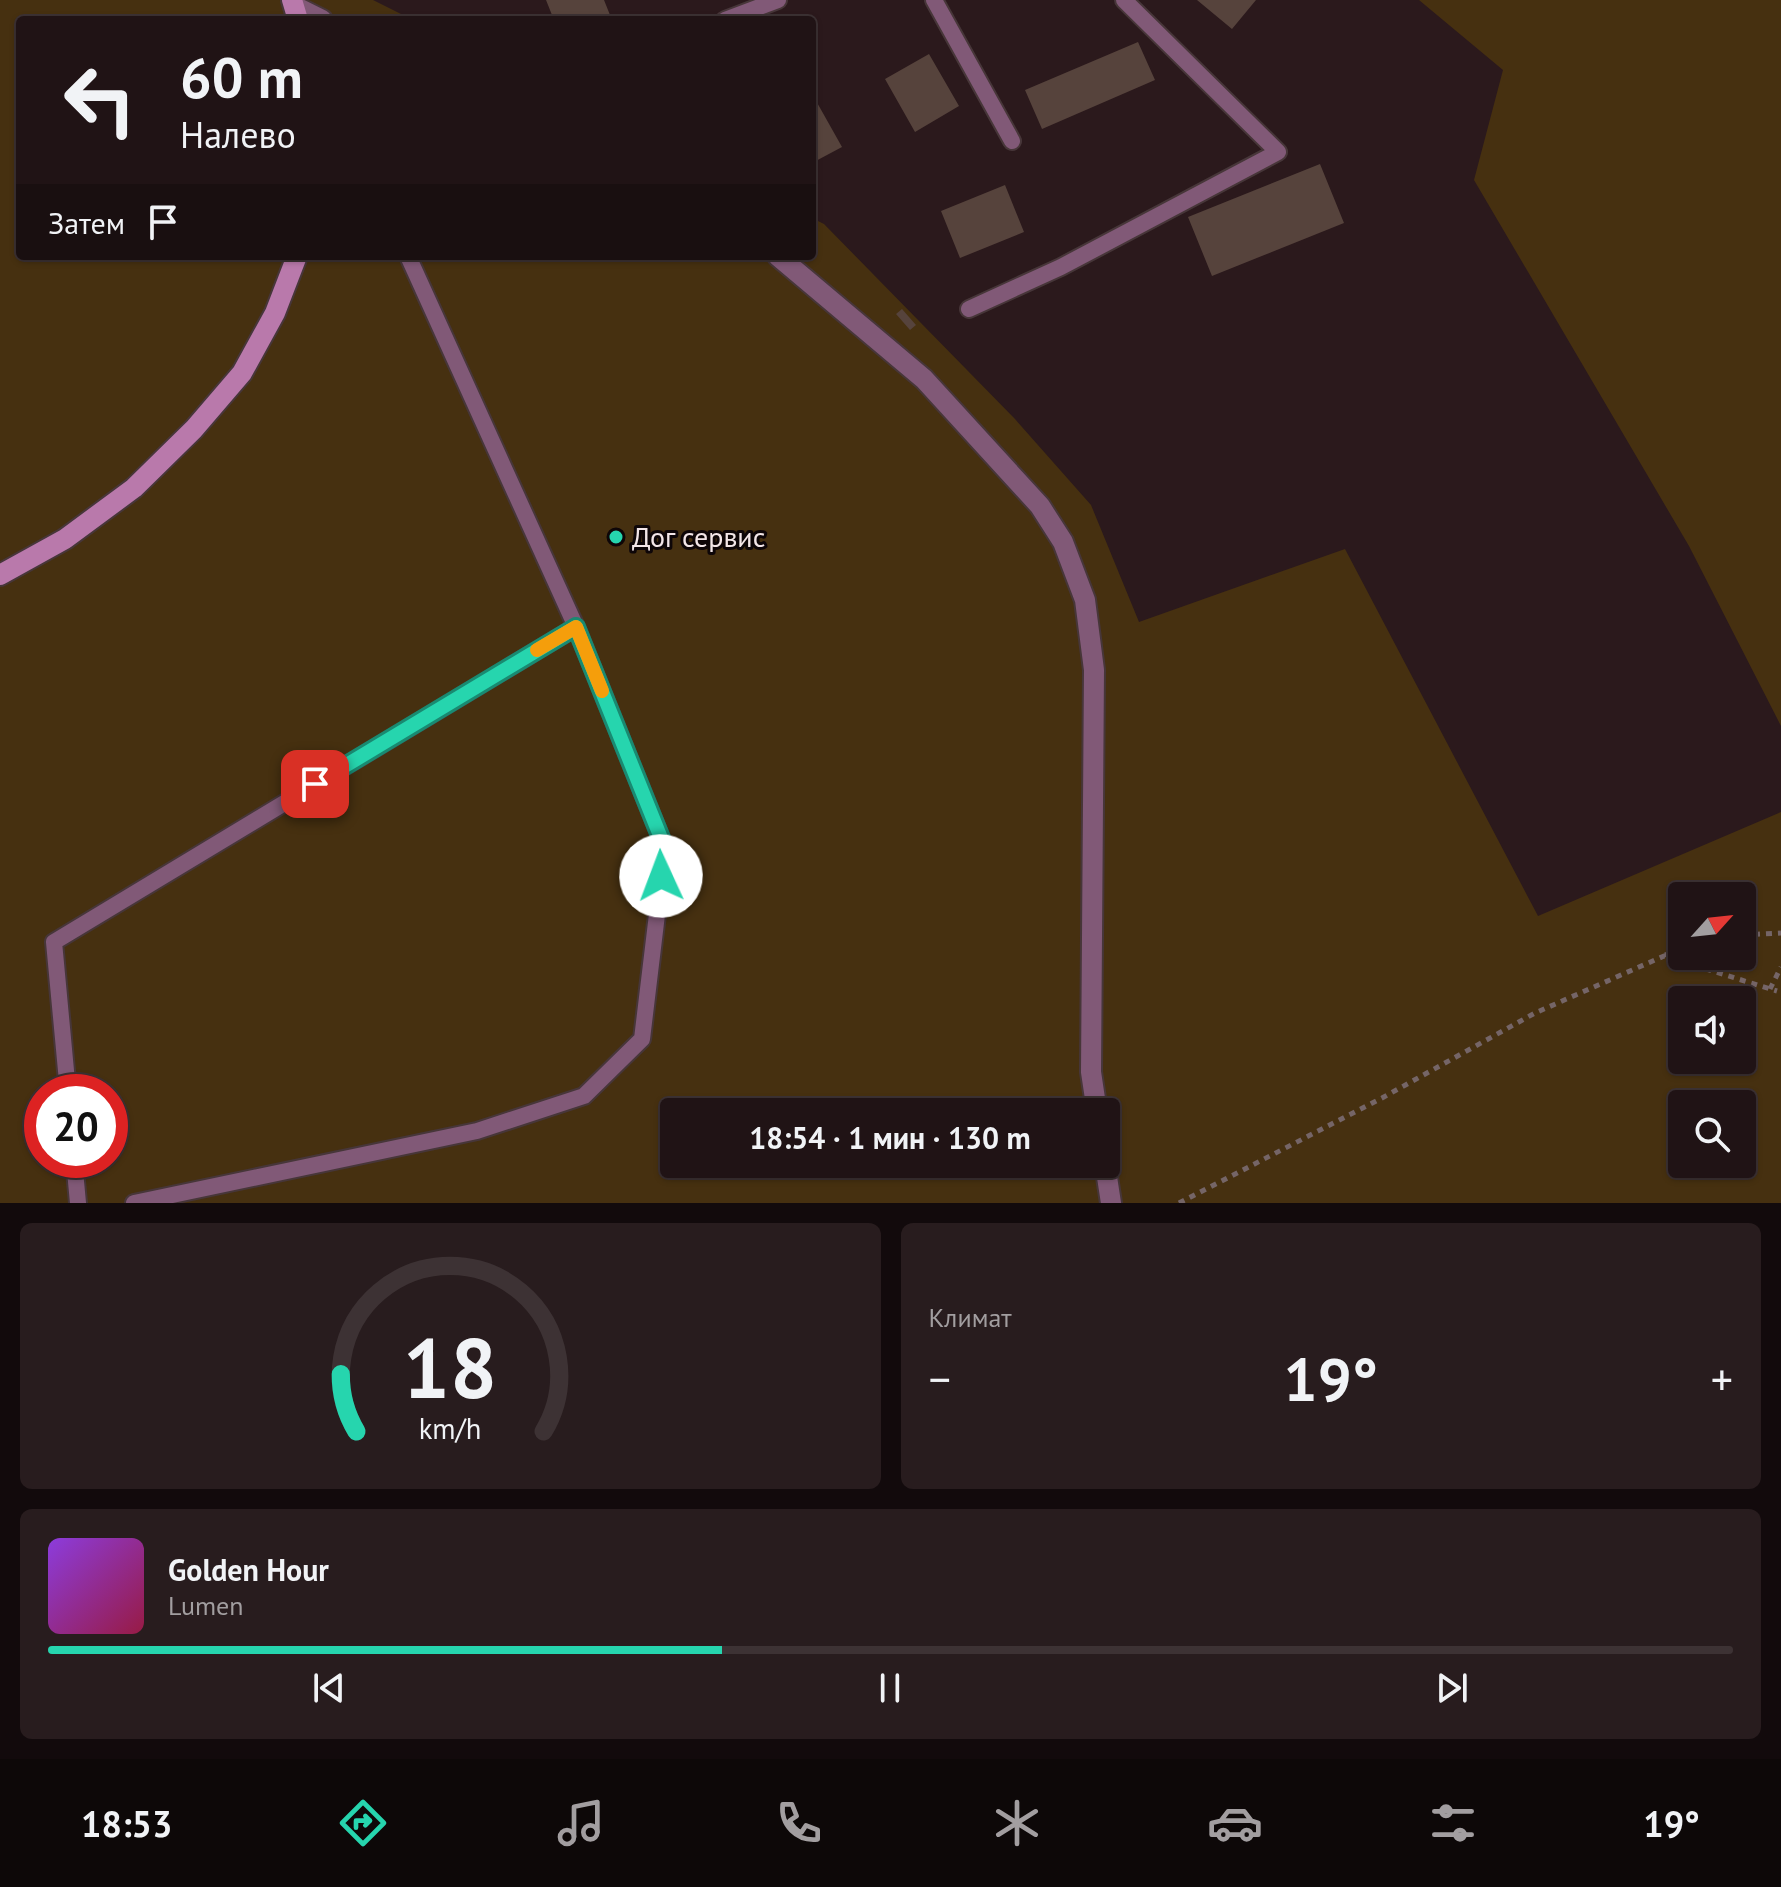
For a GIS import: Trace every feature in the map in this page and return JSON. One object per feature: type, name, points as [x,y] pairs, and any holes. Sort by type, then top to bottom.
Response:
[{"type":"street","points":[[0,575],[65,539],[134,488],[194,429],[242,373],[275,313],[295,260]]},
{"type":"street","points":[[783,260],[924,379],[1040,506],[1063,542],[1085,600],[1094,670],[1091,1072],[1095,1098]]},
{"type":"street","points":[[1107,1178],[1111,1203]]},
{"type":"lane","points":[[736,16],[778,0]]},
{"type":"lane","points":[[934,0],[1012,141]]},
{"type":"lane","points":[[969,309],[1061,267],[1278,152],[1124,0]]},
{"type":"lane","points":[[134,1203],[490,1127],[584,1096],[642,1039],[665,848],[576,627],[410,260]]},
{"type":"lane","points":[[66,1074],[54,942],[576,627]]},
{"type":"lane","points":[[76,1178],[78,1203]]},
{"type":"path","points":[[1756,934],[1781,933]]},
{"type":"path","points":[[1179,1203],[1382,1098],[1535,1013],[1668,955]]},
{"type":"path","points":[[1664,956],[1774,990],[1781,967]]},
{"type":"shaded area","points":[[0,0],[373,0],[405,16],[16,16],[16,260],[816,260],[816,220],[824,224],[1015,419],[1091,505],[1139,622],[1345,549],[1538,916],[1781,812],[1781,1203],[0,1203]]},
{"type":"shaded area","points":[[1419,0],[1781,0],[1781,726],[1689,546],[1474,180],[1503,70]]},
{"type":"building","points":[[546,0],[604,0],[610,16],[552,16]]},
{"type":"building","points":[[1197,0],[1256,0],[1232,29]]},
{"type":"building","points":[[1138,42],[1155,80],[1042,129],[1025,90]]},
{"type":"building","points":[[929,54],[959,106],[915,132],[885,79]]},
{"type":"building","points":[[816,101],[842,147],[816,161]]},
{"type":"building","points":[[1320,164],[1344,223],[1212,276],[1188,217]]},
{"type":"building","points":[[1005,185],[1024,232],[960,258],[941,211]]},
{"type":"building","points":[[902,309],[916,325],[910,330],[896,314]]},
{"type":"slow traffic","points":[[537,650],[576,627],[602,691]]},
{"type":"place","name":"Дог сервис","points":[[616,537]]},
{"type":"route","points":[[315,784],[576,627],[665,848],[661,876]]}]
